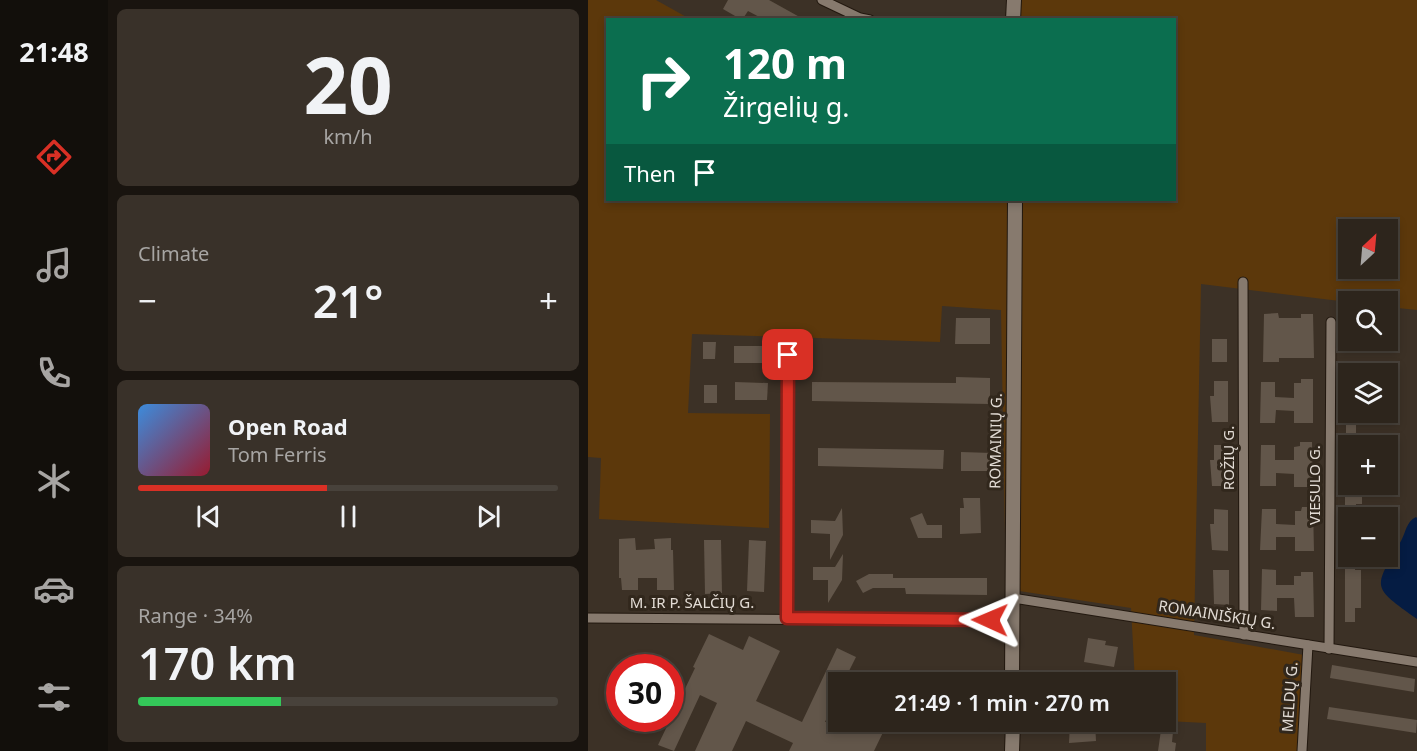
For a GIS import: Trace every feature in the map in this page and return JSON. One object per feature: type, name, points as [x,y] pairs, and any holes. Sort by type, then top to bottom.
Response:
[{"type":"main road","points":[[1013,18],[1014,0]]},
{"type":"main road","name":"ROMAINIŲ G.","points":[[1012,672],[1015,201]]},
{"type":"main road","points":[[1012,732],[1012,751]]},
{"type":"street","points":[[822,0],[860,18]]},
{"type":"street","name":"ROŽIŲ G.","points":[[1243,282],[1244,634]]},
{"type":"street","name":"VIESULO G.","points":[[1329,649],[1331,322]]},
{"type":"street","points":[[787,618],[788,355]]},
{"type":"street","name":"ROMAINIŠKIŲ G.","points":[[1013,598],[1417,662]]},
{"type":"street","name":"M. IR P. ŠALČIŲ G.","points":[[588,618],[1012,621]]},
{"type":"street","name":"MELDŲ G.","points":[[1302,751],[1308,645]]},
{"type":"shaded area","points":[[588,0],[656,0],[688,18],[606,18],[606,201],[1007,201],[1011,203],[1012,201],[1176,201],[1176,18],[1013,18],[1014,0],[1417,0],[1417,310],[1398,308],[1398,291],[1338,291],[1338,301],[1201,284],[1194,635],[1304,655],[1297,751],[1206,751],[1206,723],[1176,722],[1176,672],[1134,672],[1131,608],[1006,589],[1001,310],[942,306],[940,342],[692,334],[688,413],[770,414],[769,528],[599,519],[601,458],[588,457]]},
{"type":"water","points":[[1417,518],[1417,619],[1391,600],[1381,586],[1386,567],[1398,567],[1398,546],[1408,524]]},
{"type":"building","points":[[728,0],[769,0],[801,18],[761,18],[748,11],[743,18],[739,18],[723,9]]},
{"type":"building","points":[[1278,313],[1279,318],[1301,318],[1301,314],[1313,314],[1314,358],[1279,358],[1279,362],[1263,362],[1264,314]]},
{"type":"building","points":[[956,318],[990,318],[990,344],[955,344]]},
{"type":"building","points":[[1212,339],[1227,339],[1227,362],[1212,362]]},
{"type":"building","points":[[703,342],[716,342],[715,359],[703,359]]},
{"type":"building","points":[[734,346],[765,346],[765,363],[734,363]]},
{"type":"building","points":[[956,377],[990,378],[990,404],[812,401],[812,382],[956,383]]},
{"type":"building","points":[[1301,379],[1313,379],[1313,423],[1294,423],[1294,411],[1276,410],[1275,423],[1260,423],[1261,382],[1275,382],[1275,397],[1294,398],[1294,383],[1301,383]]},
{"type":"building","points":[[1214,381],[1228,381],[1228,422],[1212,422],[1210,396],[1214,396]]},
{"type":"building","points":[[735,382],[768,383],[767,400],[735,400]]},
{"type":"building","points":[[704,385],[717,385],[717,403],[704,403]]},
{"type":"building","points":[[1346,423],[1356,423],[1356,434],[1346,434]]},
{"type":"building","points":[[1300,442],[1312,442],[1313,487],[1294,487],[1294,474],[1276,473],[1276,486],[1260,486],[1261,445],[1275,445],[1275,460],[1294,460],[1294,447],[1300,446]]},
{"type":"building","points":[[1214,445],[1228,445],[1228,486],[1212,486],[1210,460],[1214,460]]},
{"type":"building","points":[[818,448],[944,450],[943,469],[818,466]]},
{"type":"building","points":[[961,452],[992,453],[991,471],[961,471]]},
{"type":"building","points":[[1345,495],[1362,495],[1362,504],[1356,504],[1356,507],[1345,507]]},
{"type":"building","points":[[963,498],[980,498],[981,533],[960,534],[960,508],[964,508]]},
{"type":"building","points":[[1302,507],[1313,507],[1314,551],[1295,551],[1295,537],[1276,537],[1276,550],[1260,550],[1262,509],[1276,509],[1276,524],[1295,525],[1295,511],[1301,511]]},
{"type":"building","points":[[842,508],[843,535],[830,560],[830,534],[811,533],[811,520],[835,521]]},
{"type":"building","points":[[1214,509],[1228,510],[1228,551],[1212,550],[1210,524],[1214,524]]},
{"type":"building","points":[[922,513],[927,525],[942,525],[942,538],[918,538],[910,518]]},
{"type":"building","points":[[635,538],[636,550],[655,549],[654,539],[671,538],[674,590],[657,590],[657,578],[638,578],[638,590],[622,590],[621,578],[619,578],[619,539]]},
{"type":"building","points":[[704,540],[721,540],[722,593],[705,594]]},
{"type":"building","points":[[749,540],[766,541],[764,592],[747,591]]},
{"type":"building","points":[[843,554],[842,580],[828,603],[828,580],[813,580],[813,567],[835,567]]},
{"type":"building","points":[[1345,567],[1355,567],[1355,570],[1361,570],[1361,608],[1355,608],[1355,622],[1345,622]]},
{"type":"building","points":[[1262,569],[1276,570],[1276,585],[1294,585],[1294,576],[1301,576],[1301,572],[1313,572],[1314,617],[1295,617],[1294,598],[1277,598],[1277,611],[1261,610]]},
{"type":"building","points":[[1213,570],[1229,570],[1229,605],[1214,604]]},
{"type":"building","points":[[869,574],[893,574],[893,578],[987,578],[987,595],[906,594],[905,588],[873,588],[863,593],[856,581]]},
{"type":"building","points":[[709,634],[743,650],[749,636],[780,651],[756,701],[802,722],[837,648],[856,657],[848,672],[828,672],[828,715],[825,722],[828,722],[828,732],[883,732],[874,751],[789,751],[793,743],[746,721],[732,751],[695,751],[717,703],[700,695],[684,729],[684,691],[695,668],[693,667]]},
{"type":"building","points":[[1088,638],[1106,641],[1105,645],[1118,647],[1114,667],[1084,662]]},
{"type":"building","points":[[1332,665],[1415,679],[1414,692],[1330,678]]},
{"type":"building","points":[[1329,707],[1417,720],[1416,733],[1327,719]]},
{"type":"building","points":[[664,732],[683,732],[674,751],[658,745]]},
{"type":"building","points":[[1070,732],[1096,732],[1096,741],[1069,743]]},
{"type":"building","points":[[1161,732],[1173,732],[1172,742],[1176,743],[1175,751],[1158,751]]},
{"type":"route","points":[[788,355],[787,618],[990,620]]}]
